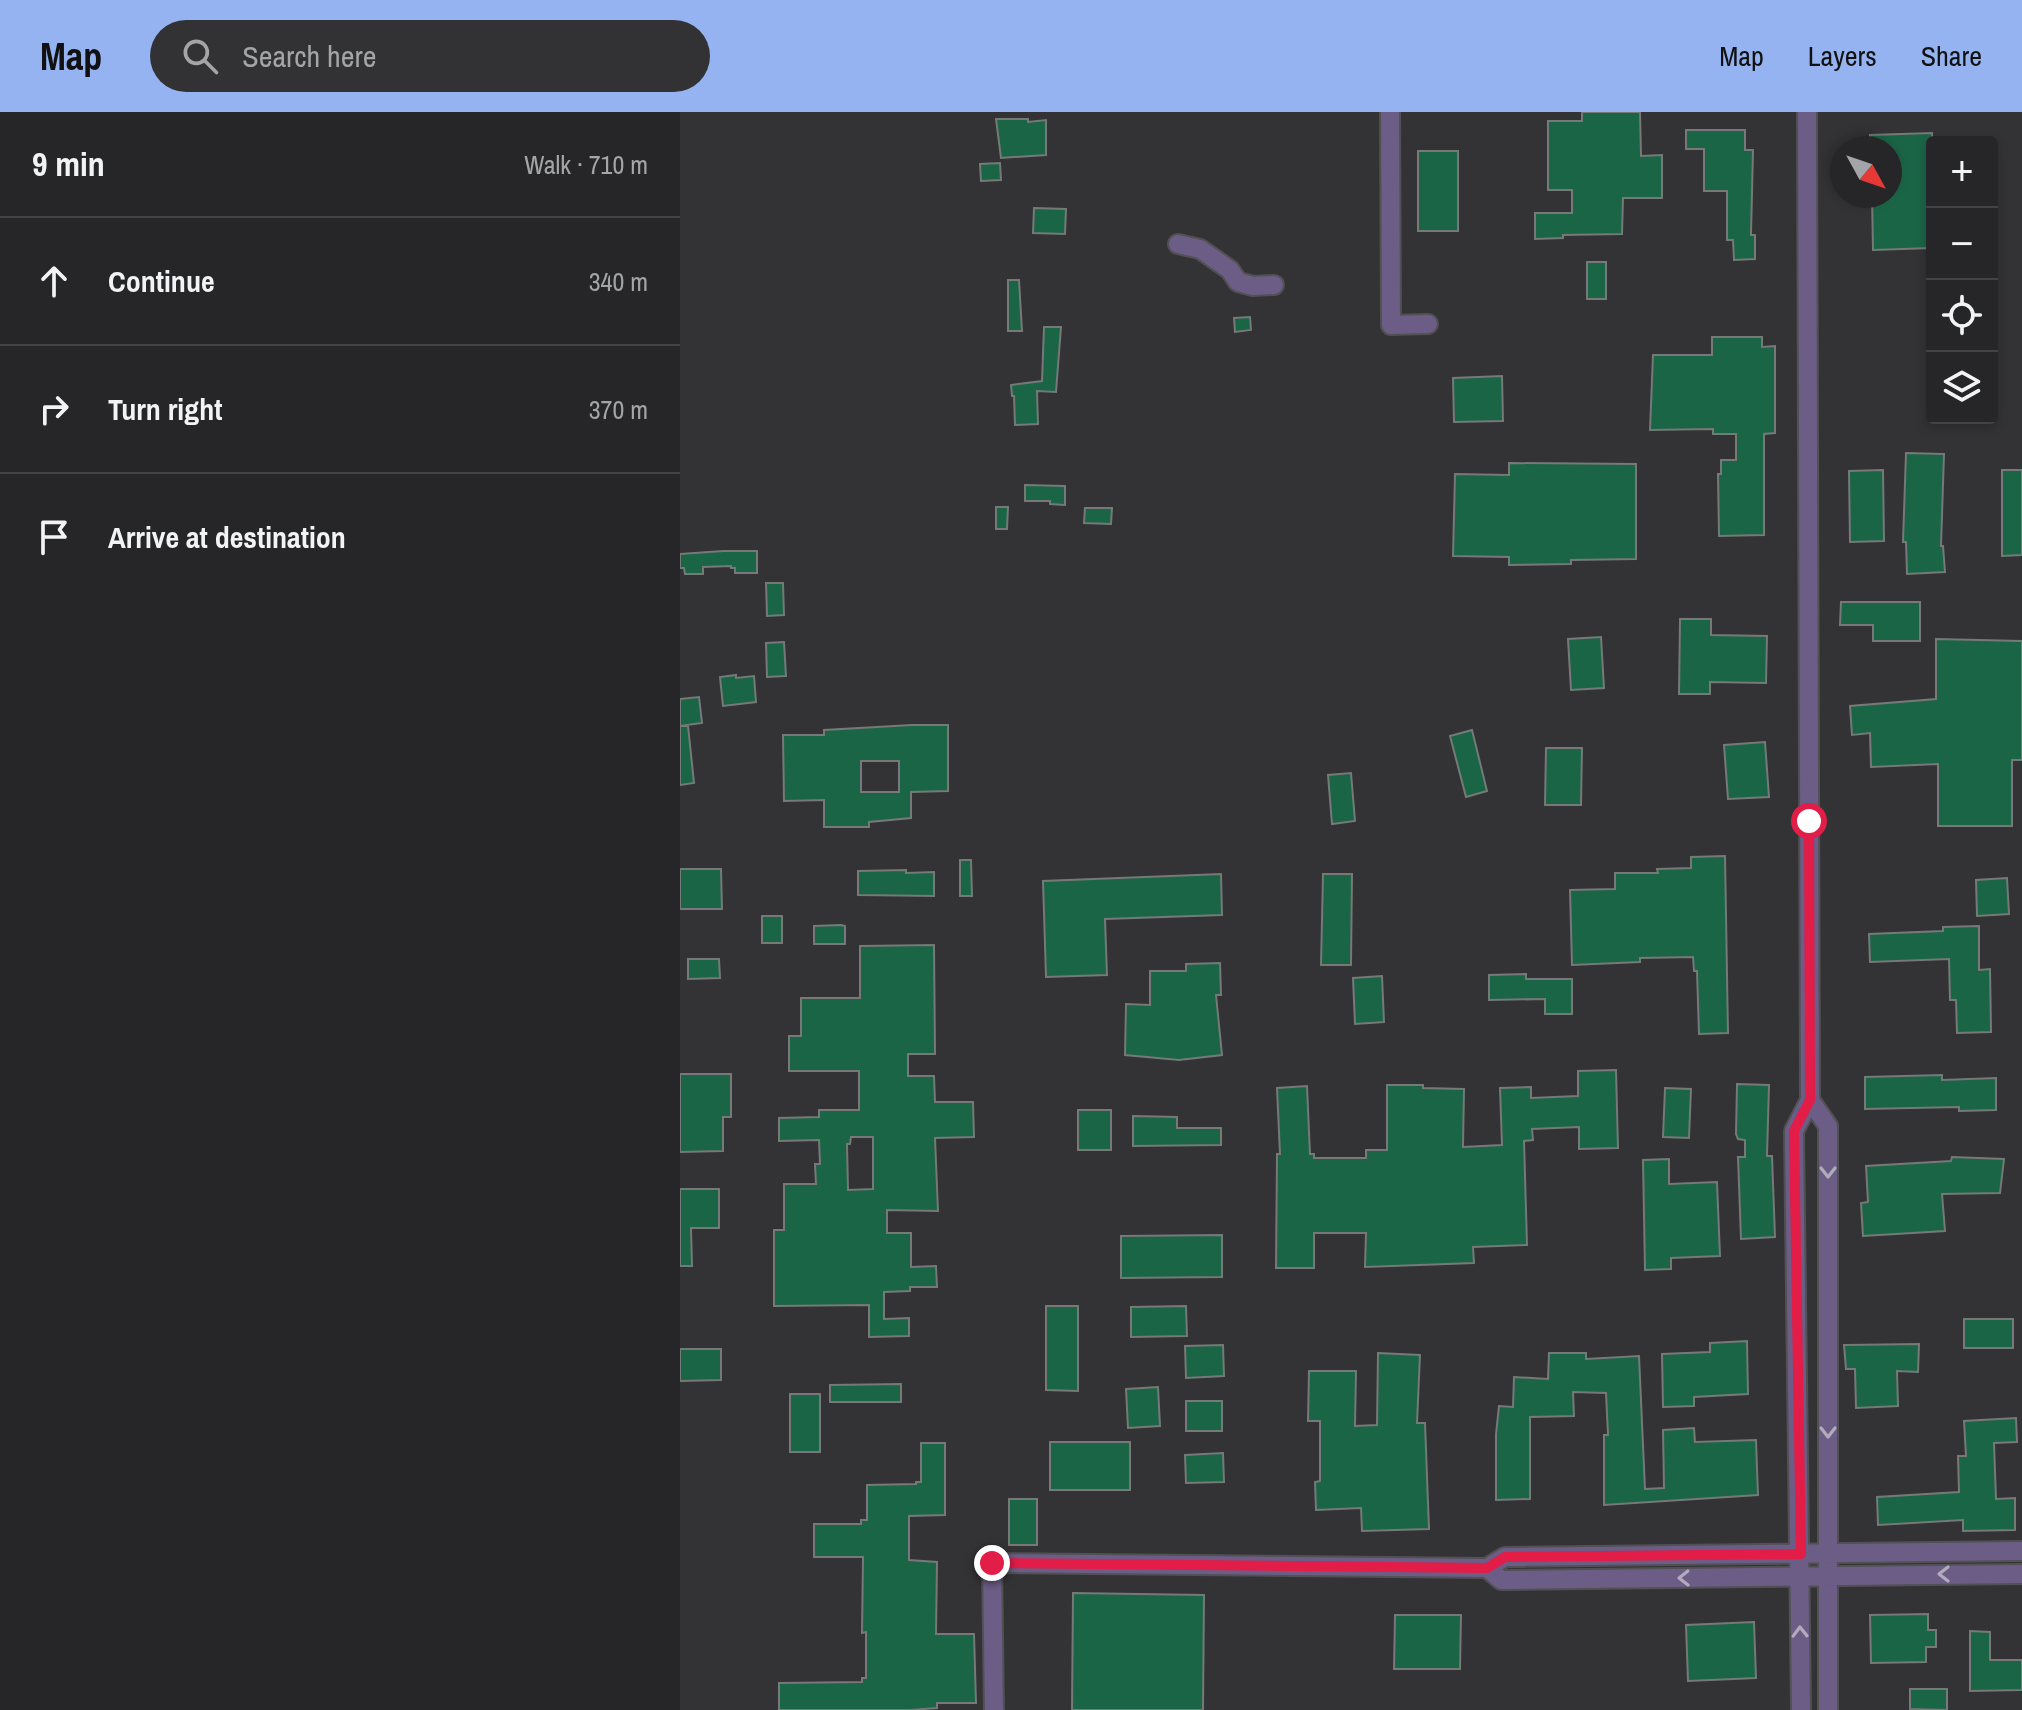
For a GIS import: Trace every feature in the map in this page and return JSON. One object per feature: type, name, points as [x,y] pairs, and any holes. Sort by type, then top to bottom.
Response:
[{"type":"street","points":[[1390,112],[1391,325],[1428,324]]},
{"type":"street","points":[[1801,1710],[1794,1131],[1810,1100],[1807,112]]},
{"type":"street","points":[[1178,244],[1200,249],[1230,270],[1238,282],[1253,286],[1274,285]]},
{"type":"street","points":[[1810,1100],[1828,1126],[1828,1710]]},
{"type":"street","points":[[994,1710],[992,1563],[1487,1568],[1505,1557],[2022,1551]]},
{"type":"street","points":[[1487,1568],[1501,1580],[2022,1574]]},
{"type":"building","points":[[1582,112],[1640,112],[1641,156],[1662,155],[1662,198],[1623,198],[1622,234],[1535,239],[1535,213],[1572,213],[1572,190],[1548,190],[1548,121],[1582,121]]},
{"type":"building","points":[[996,119],[1046,120],[1046,155],[1001,158]]},
{"type":"building","points":[[1686,130],[1745,130],[1745,150],[1753,150],[1751,235],[1755,235],[1755,259],[1734,260],[1733,240],[1727,240],[1727,191],[1704,191],[1704,149],[1686,149]]},
{"type":"building","points":[[1932,133],[1932,136],[1926,136],[1926,248],[1873,250],[1872,208],[1902,208],[1902,136],[1870,135]]},
{"type":"building","points":[[1418,151],[1458,151],[1458,231],[1418,231]]},
{"type":"building","points":[[1000,163],[1001,180],[981,181],[980,164]]},
{"type":"building","points":[[1034,208],[1066,209],[1065,234],[1033,233]]},
{"type":"building","points":[[1587,262],[1606,262],[1606,299],[1587,299]]},
{"type":"building","points":[[1008,280],[1019,280],[1022,331],[1008,331]]},
{"type":"building","points":[[1250,317],[1251,330],[1235,332],[1234,318]]},
{"type":"building","points":[[1044,327],[1061,327],[1056,392],[1037,391],[1038,424],[1015,425],[1011,385],[1042,381]]},
{"type":"building","points":[[1712,337],[1762,337],[1762,347],[1775,346],[1775,433],[1764,434],[1764,535],[1719,536],[1718,474],[1721,474],[1721,460],[1736,460],[1736,434],[1713,434],[1713,429],[1650,430],[1653,355],[1712,355]]},
{"type":"building","points":[[1502,376],[1503,421],[1454,422],[1453,378]]},
{"type":"building","points":[[1906,453],[1944,454],[1941,546],[1945,572],[1907,574],[1906,542],[1903,542]]},
{"type":"building","points":[[1509,463],[1636,464],[1636,559],[1509,565],[1509,557],[1453,556],[1455,474],[1509,475]]},
{"type":"building","points":[[1883,470],[1884,541],[1850,542],[1849,471]]},
{"type":"building","points":[[2002,470],[2022,470],[2022,555],[2002,556]]},
{"type":"building","points":[[1025,485],[1065,486],[1065,505],[1050,504],[1050,501],[1025,501]]},
{"type":"building","points":[[996,507],[1008,507],[1007,529],[996,529]]},
{"type":"building","points":[[1085,508],[1112,508],[1111,524],[1084,523]]},
{"type":"building","points":[[757,551],[757,573],[735,573],[735,568],[731,566],[703,567],[703,574],[685,574],[684,568],[680,568],[680,554]]},
{"type":"building","points":[[766,583],[783,583],[784,615],[767,616]]},
{"type":"building","points":[[1841,602],[1920,602],[1920,641],[1873,641],[1873,625],[1840,625]]},
{"type":"building","points":[[1680,619],[1711,619],[1711,635],[1767,636],[1766,683],[1710,682],[1710,694],[1679,694]]},
{"type":"building","points":[[1601,637],[1604,688],[1571,690],[1568,639]]},
{"type":"building","points":[[1936,639],[2022,641],[2022,760],[2012,760],[2012,826],[1938,826],[1938,764],[1871,767],[1870,733],[1852,735],[1850,706],[1936,699]]},
{"type":"building","points":[[784,642],[786,676],[767,677],[766,643]]},
{"type":"building","points":[[736,675],[736,678],[754,676],[756,702],[723,706],[720,677]]},
{"type":"building","points":[[699,697],[702,723],[680,726],[680,699]]},
{"type":"building","points":[[948,725],[948,791],[911,792],[911,818],[869,822],[869,827],[824,827],[824,800],[784,801],[783,735],[824,735],[824,730]],"holes":[[[861,761],[899,761],[899,792],[861,792]]]},
{"type":"building","points":[[680,726],[688,726],[694,783],[680,785]]},
{"type":"building","points":[[1472,730],[1487,791],[1466,797],[1450,736]]},
{"type":"building","points":[[1765,742],[1769,797],[1728,799],[1724,745]]},
{"type":"building","points":[[1546,748],[1582,748],[1581,805],[1545,805]]},
{"type":"building","points":[[1351,773],[1355,821],[1332,824],[1328,775]]},
{"type":"building","points":[[1725,856],[1728,1033],[1699,1034],[1697,971],[1694,971],[1693,957],[1640,958],[1640,962],[1572,965],[1570,890],[1615,889],[1615,873],[1658,873],[1657,869],[1691,868],[1691,857]]},
{"type":"building","points":[[960,860],[971,860],[972,896],[960,896]]},
{"type":"building","points":[[680,869],[721,869],[722,909],[680,909]]},
{"type":"building","points":[[906,870],[906,873],[934,872],[934,896],[858,895],[858,871]]},
{"type":"building","points":[[1221,874],[1222,915],[1105,919],[1107,975],[1046,977],[1043,881]]},
{"type":"building","points":[[1323,874],[1352,874],[1351,965],[1321,965]]},
{"type":"building","points":[[2007,878],[2009,914],[1977,916],[1976,880]]},
{"type":"building","points":[[762,916],[782,916],[782,943],[762,943]]},
{"type":"building","points":[[814,926],[845,926],[845,944],[814,944]]},
{"type":"building","points":[[1979,926],[1979,970],[1990,969],[1991,1032],[1957,1033],[1956,1000],[1950,1000],[1949,959],[1870,962],[1869,934]]},
{"type":"building","points":[[934,945],[935,1054],[908,1054],[908,1076],[934,1076],[935,1102],[973,1102],[974,1137],[935,1138],[938,1211],[887,1210],[887,1233],[911,1233],[911,1267],[936,1266],[937,1287],[910,1287],[910,1291],[884,1292],[884,1319],[909,1318],[909,1336],[869,1337],[869,1305],[774,1306],[774,1230],[784,1230],[784,1184],[816,1184],[815,1164],[820,1164],[819,1140],[779,1141],[779,1118],[819,1117],[819,1110],[859,1110],[859,1071],[789,1071],[789,1036],[801,1036],[801,998],[860,998],[860,946]],"holes":[[[851,1137],[873,1137],[873,1189],[848,1190],[847,1144],[850,1144]]]},
{"type":"building","points":[[688,959],[719,959],[720,978],[688,979]]},
{"type":"building","points":[[1220,963],[1221,995],[1216,995],[1222,1055],[1179,1060],[1125,1055],[1126,1004],[1150,1005],[1150,971],[1186,971],[1186,964]]},
{"type":"building","points":[[1526,974],[1526,979],[1572,979],[1572,1014],[1545,1014],[1545,999],[1489,1000],[1489,975]]},
{"type":"building","points":[[1382,976],[1384,1022],[1355,1024],[1353,978]]},
{"type":"building","points":[[1616,1070],[1618,1148],[1579,1149],[1579,1127],[1532,1129],[1533,1140],[1524,1141],[1527,1245],[1473,1247],[1474,1263],[1365,1267],[1366,1233],[1314,1233],[1314,1268],[1276,1268],[1277,1154],[1280,1154],[1277,1088],[1307,1086],[1310,1154],[1314,1154],[1314,1158],[1366,1158],[1366,1150],[1387,1150],[1387,1085],[1464,1089],[1463,1147],[1502,1145],[1500,1088],[1531,1087],[1531,1098],[1578,1096],[1578,1071]]},
{"type":"building","points":[[680,1074],[731,1074],[731,1117],[723,1117],[723,1151],[680,1152]]},
{"type":"building","points":[[1942,1075],[1942,1080],[1996,1078],[1996,1110],[1959,1111],[1959,1107],[1865,1109],[1865,1077]]},
{"type":"building","points":[[1737,1084],[1769,1085],[1767,1156],[1772,1156],[1775,1237],[1741,1239],[1738,1157],[1745,1157],[1745,1140],[1738,1139],[1736,1134]]},
{"type":"building","points":[[1665,1088],[1691,1089],[1689,1138],[1663,1137]]},
{"type":"building","points":[[1078,1110],[1111,1110],[1111,1150],[1078,1150]]},
{"type":"building","points":[[1133,1116],[1177,1117],[1177,1128],[1221,1128],[1221,1145],[1133,1146]]},
{"type":"building","points":[[1952,1157],[2004,1159],[2000,1193],[1942,1194],[1945,1231],[1863,1236],[1861,1203],[1868,1202],[1866,1166],[1951,1161]]},
{"type":"building","points":[[1669,1159],[1669,1184],[1717,1182],[1720,1256],[1671,1258],[1671,1269],[1645,1270],[1643,1160]]},
{"type":"building","points":[[680,1189],[719,1189],[719,1228],[691,1228],[692,1266],[680,1266]]},
{"type":"building","points":[[1222,1235],[1222,1277],[1121,1278],[1121,1236]]},
{"type":"building","points":[[1046,1306],[1078,1306],[1078,1391],[1046,1390]]},
{"type":"building","points":[[1186,1306],[1187,1336],[1131,1337],[1131,1307]]},
{"type":"building","points":[[1964,1319],[2013,1319],[2013,1348],[1964,1348]]},
{"type":"building","points":[[1747,1341],[1748,1394],[1694,1397],[1694,1406],[1663,1407],[1662,1354],[1710,1352],[1710,1343]]},
{"type":"building","points":[[1919,1344],[1918,1372],[1897,1371],[1898,1406],[1856,1408],[1855,1369],[1846,1369],[1844,1345]]},
{"type":"building","points":[[1223,1345],[1224,1376],[1186,1378],[1185,1346]]},
{"type":"building","points":[[680,1349],[721,1349],[721,1380],[680,1381]]},
{"type":"building","points":[[1378,1353],[1420,1355],[1417,1423],[1425,1423],[1429,1529],[1362,1531],[1361,1508],[1316,1510],[1315,1482],[1320,1481],[1320,1421],[1308,1421],[1309,1371],[1356,1371],[1355,1426],[1377,1425]]},
{"type":"building","points":[[1549,1353],[1586,1353],[1586,1359],[1639,1356],[1645,1489],[1664,1488],[1663,1430],[1694,1428],[1695,1442],[1756,1440],[1758,1495],[1604,1505],[1604,1435],[1608,1435],[1606,1393],[1573,1392],[1574,1416],[1530,1417],[1530,1499],[1496,1500],[1499,1406],[1513,1407],[1514,1377],[1548,1379]]},
{"type":"building","points":[[901,1384],[901,1402],[830,1402],[830,1385]]},
{"type":"building","points":[[1158,1387],[1160,1426],[1128,1428],[1126,1389]]},
{"type":"building","points":[[790,1394],[820,1394],[820,1452],[790,1452]]},
{"type":"building","points":[[1186,1401],[1222,1401],[1222,1431],[1186,1431]]},
{"type":"building","points":[[2016,1418],[2017,1442],[1994,1443],[1996,1499],[2015,1498],[2015,1530],[1963,1531],[1963,1520],[1878,1525],[1877,1497],[1959,1492],[1958,1456],[1966,1456],[1964,1421]]},
{"type":"building","points":[[1050,1442],[1130,1442],[1130,1490],[1050,1490]]},
{"type":"building","points":[[921,1443],[945,1443],[945,1515],[909,1516],[909,1560],[937,1562],[936,1634],[974,1634],[976,1703],[937,1703],[937,1708],[911,1710],[779,1710],[779,1683],[862,1682],[862,1678],[866,1678],[866,1632],[862,1633],[863,1557],[814,1557],[814,1524],[861,1524],[861,1520],[867,1520],[867,1485],[921,1482]]},
{"type":"building","points":[[1223,1453],[1224,1482],[1186,1483],[1185,1455]]},
{"type":"building","points":[[1009,1499],[1037,1499],[1037,1545],[1009,1545]]},
{"type":"building","points":[[1073,1593],[1204,1595],[1203,1710],[1072,1710]]},
{"type":"building","points":[[1928,1614],[1928,1630],[1936,1630],[1936,1647],[1926,1647],[1926,1662],[1871,1663],[1870,1615]]},
{"type":"building","points":[[1395,1615],[1461,1615],[1460,1669],[1394,1669]]},
{"type":"building","points":[[1754,1622],[1756,1678],[1688,1681],[1686,1625]]},
{"type":"building","points":[[1970,1631],[1990,1632],[1990,1660],[2022,1660],[2022,1690],[1970,1691]]},
{"type":"building","points":[[1910,1689],[1947,1689],[1947,1710],[1910,1709]]},
{"type":"route","points":[[992,1563],[1487,1568],[1505,1557],[1801,1554],[1794,1131],[1810,1100],[1809,821]]}]
